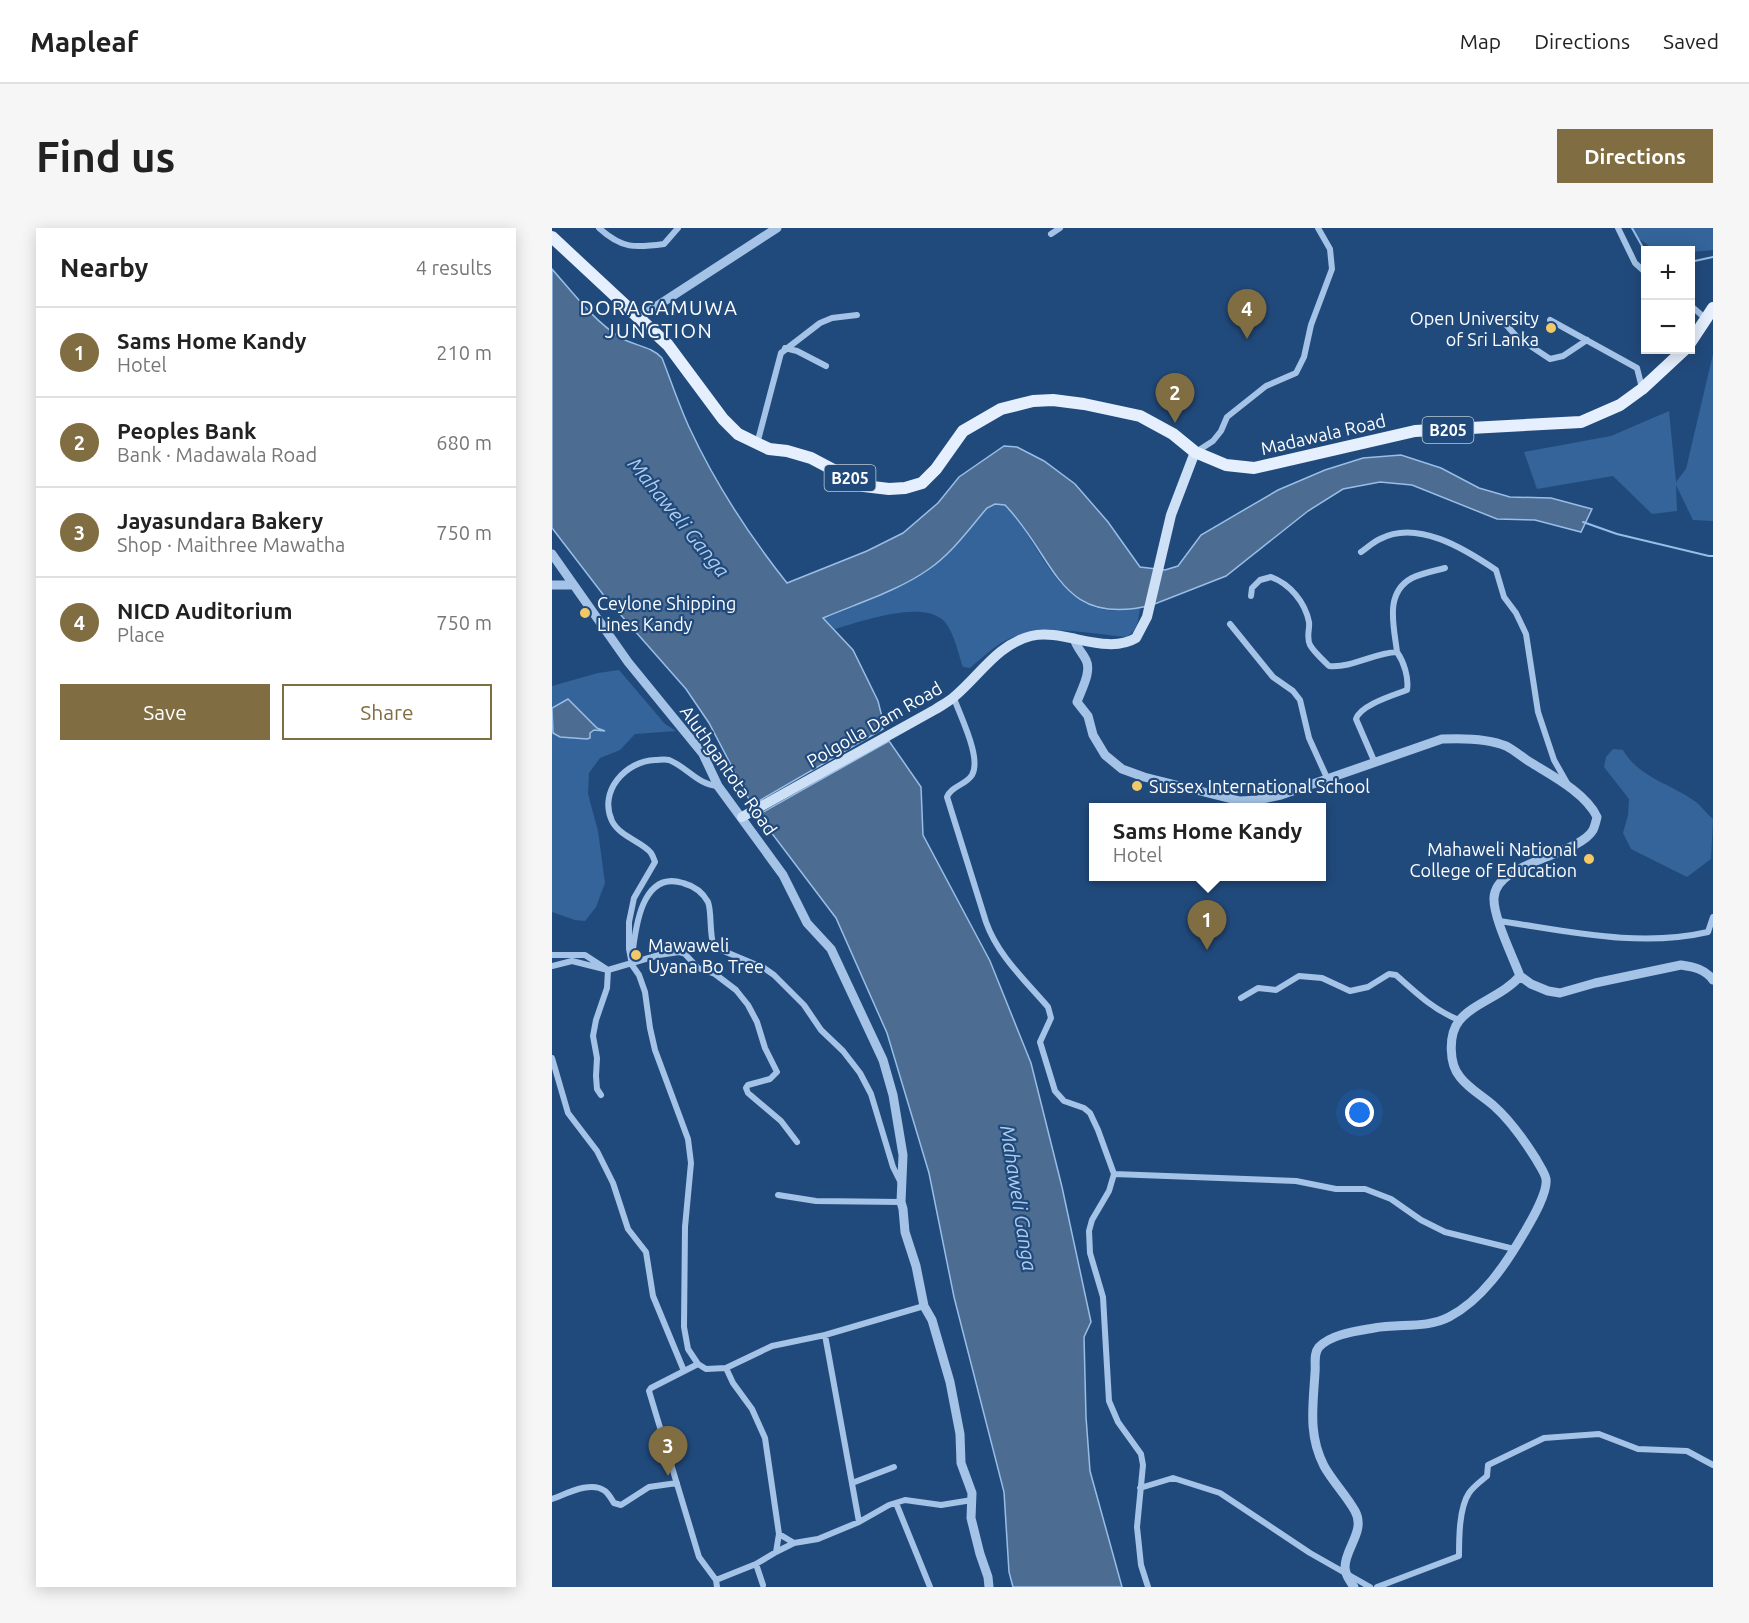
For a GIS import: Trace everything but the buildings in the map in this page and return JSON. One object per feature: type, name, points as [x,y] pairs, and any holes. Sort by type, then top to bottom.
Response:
[{"type":"main road","name":"Madawala Road","points":[[552,237],[668,345],[723,419],[738,434],[757,445],[811,458],[864,486],[889,489],[905,488],[922,483],[936,469],[963,431],[1001,409],[1033,401],[1053,400],[1140,416],[1173,434],[1195,452],[1226,465],[1254,468],[1416,431],[1581,422],[1620,405],[1642,389],[1680,354]]},
{"type":"main road","points":[[1695,335],[1713,308]]},
{"type":"main road","name":"Polgolla Dam Road","points":[[747,814],[954,698],[990,661],[1017,641],[1028,636],[1044,634],[1114,643],[1136,638],[1144,623],[1171,515],[1195,452]]},
{"type":"street","points":[[599,228],[625,246],[640,247],[664,244],[678,228]]},
{"type":"street","points":[[640,317],[777,228]]},
{"type":"street","points":[[1051,234],[1060,228]]},
{"type":"street","points":[[1195,452],[1212,441],[1221,431],[1227,417],[1266,386],[1296,373],[1304,357],[1311,325],[1332,270],[1330,249],[1318,228]]},
{"type":"street","points":[[1618,228],[1635,263],[1641,268]]},
{"type":"street","points":[[1695,309],[1705,318]]},
{"type":"street","points":[[757,445],[776,368],[785,348],[820,323],[832,318],[857,315]]},
{"type":"street","points":[[1495,318],[1501,319],[1517,337],[1550,359],[1563,356],[1587,340]]},
{"type":"street","points":[[1550,320],[1637,368],[1642,389]]},
{"type":"street","points":[[785,348],[797,351],[826,366]]},
{"type":"street","points":[[1361,552],[1381,538],[1399,533],[1418,533],[1438,537],[1476,556],[1496,570],[1504,597],[1516,613],[1526,634],[1538,711],[1554,760],[1569,787]]},
{"type":"street","name":"Aluthgantota Road","points":[[552,554],[628,662],[703,754],[718,786],[747,814],[783,874],[807,923],[831,949],[883,1060],[891,1087],[903,1155],[901,1202],[905,1232],[916,1266],[924,1306],[932,1320],[950,1382],[960,1434],[962,1463],[972,1493],[971,1518],[988,1577],[988,1587]]},
{"type":"street","points":[[1375,763],[1356,719],[1357,714],[1364,708],[1407,690],[1408,682],[1397,652],[1392,612],[1396,593],[1401,586],[1414,577],[1444,568]]},
{"type":"street","points":[[1251,596],[1252,588],[1260,580],[1271,577],[1280,580],[1288,587],[1305,605],[1310,625],[1308,632],[1310,645],[1329,666],[1341,667],[1385,652],[1397,652]]},
{"type":"street","points":[[552,585],[573,585]]},
{"type":"street","points":[[1230,624],[1273,677],[1293,690],[1300,700],[1309,738],[1328,780]]},
{"type":"street","points":[[1074,638],[1088,663],[1086,677],[1077,702],[1088,716],[1093,735],[1105,755],[1122,769],[1144,777],[1240,801],[1258,800],[1328,780],[1442,739],[1485,740],[1507,747],[1569,787],[1594,810],[1597,817],[1592,831],[1573,845],[1524,866],[1498,885],[1494,897],[1499,921],[1521,976],[1531,984],[1560,993],[1595,983],[1681,965],[1706,972],[1713,980]]},
{"type":"street","points":[[954,698],[975,756],[973,773],[968,780],[949,792],[947,797],[986,922],[1000,951],[1048,1007],[1051,1018],[1040,1042],[1055,1091],[1064,1101],[1084,1108],[1090,1113],[1114,1174],[1109,1191],[1092,1220],[1089,1231],[1090,1253],[1103,1297],[1109,1401],[1118,1422],[1141,1454],[1143,1465],[1137,1527],[1141,1565],[1148,1587]]},
{"type":"street","points":[[718,786],[704,783],[668,759],[647,760],[630,766],[614,782],[608,802],[612,822],[626,837],[651,852],[655,862],[634,898],[629,922],[629,949],[632,964],[645,992],[655,1050],[688,1139],[691,1163],[685,1227],[684,1327],[688,1349],[698,1364],[706,1369],[726,1368],[772,1346],[825,1335],[924,1306]]},
{"type":"street","points":[[632,964],[641,907],[656,886],[676,881],[696,887],[708,903],[710,938],[714,947],[764,968],[774,975],[804,1005],[821,1030],[843,1051],[860,1073],[871,1094],[893,1167],[902,1186]]},
{"type":"street","points":[[1499,921],[1615,938],[1683,938],[1708,932],[1713,917]]},
{"type":"street","points":[[552,966],[572,961],[608,970],[659,955],[679,952],[685,954],[698,968],[715,974],[736,990],[748,1005],[758,1022],[765,1048],[777,1072],[770,1079],[748,1085],[746,1088],[748,1093],[781,1121],[797,1142]]},
{"type":"street","points":[[552,956],[585,955],[608,970]]},
{"type":"street","points":[[601,1095],[597,1089],[597,1058],[593,1036],[607,988],[608,970]]},
{"type":"street","points":[[1241,998],[1258,988],[1276,990],[1299,976],[1322,978],[1350,991],[1368,987],[1389,974],[1396,975],[1424,1001],[1444,1014],[1459,1020]]},
{"type":"street","points":[[1354,1587],[1345,1566],[1358,1527],[1357,1514],[1325,1466],[1315,1444],[1311,1408],[1315,1353],[1320,1345],[1336,1337],[1358,1331],[1385,1326],[1426,1325],[1450,1317],[1472,1300],[1498,1273],[1536,1210],[1545,1189],[1546,1178],[1512,1124],[1458,1076],[1453,1064],[1452,1052],[1452,1040],[1459,1020],[1510,988],[1521,976]]},
{"type":"street","points":[[552,1058],[568,1113],[597,1151],[613,1183],[628,1229],[646,1252],[653,1296],[684,1371]]},
{"type":"street","points":[[1114,1174],[1296,1181],[1336,1189],[1365,1189],[1391,1199],[1421,1220],[1445,1232],[1514,1249]]},
{"type":"street","points":[[778,1195],[816,1201],[901,1202]]},
{"type":"street","points":[[825,1335],[859,1522]]},
{"type":"street","points":[[698,1364],[649,1391],[699,1557],[717,1584],[794,1543],[818,1539],[905,1500],[941,1505],[972,1500]]},
{"type":"street","points":[[726,1368],[733,1383],[752,1409],[765,1438],[779,1534],[776,1552]]},
{"type":"street","points":[[1377,1587],[1459,1556],[1460,1530],[1465,1503],[1469,1493],[1487,1476],[1488,1465],[1544,1438],[1599,1434],[1638,1449],[1687,1451],[1713,1465]]},
{"type":"street","points":[[852,1483],[894,1467]]},
{"type":"street","points":[[1140,1488],[1173,1478],[1220,1493],[1311,1553],[1370,1587]]},
{"type":"street","points":[[552,1499],[588,1487],[606,1492],[614,1503],[621,1505],[649,1487],[677,1483]]},
{"type":"street","points":[[896,1503],[930,1587]]},
{"type":"street","points":[[779,1534],[794,1543]]},
{"type":"street","points":[[756,1564],[763,1585]]},
{"type":"shaded area","points":[[1633,228],[1713,228],[1713,250],[1695,252],[1695,246],[1649,246],[1635,236]]},
{"type":"shaded area","points":[[1713,354],[1713,521],[1693,520],[1676,485],[1677,511],[1652,514],[1613,476],[1537,489],[1524,452],[1611,436],[1669,411],[1676,482],[1686,469]]},
{"type":"shaded area","points":[[995,504],[1005,505],[1048,567],[1074,595],[1089,605],[1107,610],[1140,608],[1137,624],[1131,634],[1127,637],[1083,632],[1038,631],[1011,638],[970,668],[963,667],[947,625],[933,614],[905,612],[890,614],[835,629],[823,618],[905,583],[949,552],[987,508]]},
{"type":"shaded area","points":[[619,670],[665,724],[676,731],[635,734],[620,750],[600,758],[589,773],[588,794],[598,831],[605,883],[596,907],[585,921],[575,920],[552,912],[552,731],[590,733],[594,730],[602,730],[552,709],[552,686],[598,673]]},
{"type":"shaded area","points":[[1613,749],[1623,750],[1630,760],[1647,774],[1696,802],[1713,819],[1711,859],[1687,877],[1631,849],[1623,833],[1629,799],[1604,767],[1606,757]]},
{"type":"water","name":"Mahaweli Ganga","points":[[552,269],[584,306],[611,331],[626,341],[653,351],[662,358],[685,419],[721,488],[759,546],[787,583],[867,551],[903,533],[938,503],[959,477],[1004,446],[1017,447],[1044,461],[1075,484],[1108,522],[1140,567],[1165,570],[1178,566],[1201,535],[1278,490],[1325,470],[1363,458],[1401,455],[1441,468],[1479,488],[1510,497],[1551,498],[1592,509],[1581,532],[1535,520],[1497,519],[1412,485],[1380,482],[1343,489],[1308,511],[1226,576],[1152,605],[1121,610],[1097,607],[1078,598],[1062,584],[1022,525],[1005,505],[995,504],[987,508],[937,563],[917,577],[823,618],[853,650],[878,701],[882,717],[880,724],[883,729],[752,805],[709,723],[686,689],[605,597],[552,528]]},
{"type":"water","points":[[568,699],[597,728],[605,731],[594,730],[587,739],[560,737],[553,733],[552,708]]},
{"type":"water","name":"Mahaweli Ganga","points":[[889,741],[921,787],[923,835],[990,961],[1031,1063],[1062,1187],[1091,1322],[1084,1337],[1090,1471],[1122,1587],[1013,1587],[1009,1572],[1004,1492],[954,1297],[929,1173],[887,1033],[836,918],[758,815]]},
{"type":"waterway","points":[[1632,228],[1642,246]]},
{"type":"waterway","points":[[1695,261],[1713,257]]},
{"type":"waterway","points":[[1583,522],[1617,534],[1713,556]]},
{"type":"place","name":"Open University of Sri Lanka","points":[[1551,328]]},
{"type":"place","name":"NICD Auditorium","points":[[1247,339]]},
{"type":"place","name":"Peoples Bank","points":[[1175,423]]},
{"type":"place","name":"Ceylone Shipping Lines Kandy","points":[[585,613]]},
{"type":"place","name":"Sussex International School","points":[[1137,786]]},
{"type":"place","name":"Mahaweli National College of Education","points":[[1589,859]]},
{"type":"place","name":"Sams Home Kandy","points":[[1207,950]]},
{"type":"place","name":"Mawaweli Uyana Bo Tree","points":[[636,955]]},
{"type":"place","name":"Jayasundara Bakery","points":[[668,1476]]},
{"type":"district","name":"DORAGAMUWA JUNCTION","points":[[659,318]]}]
